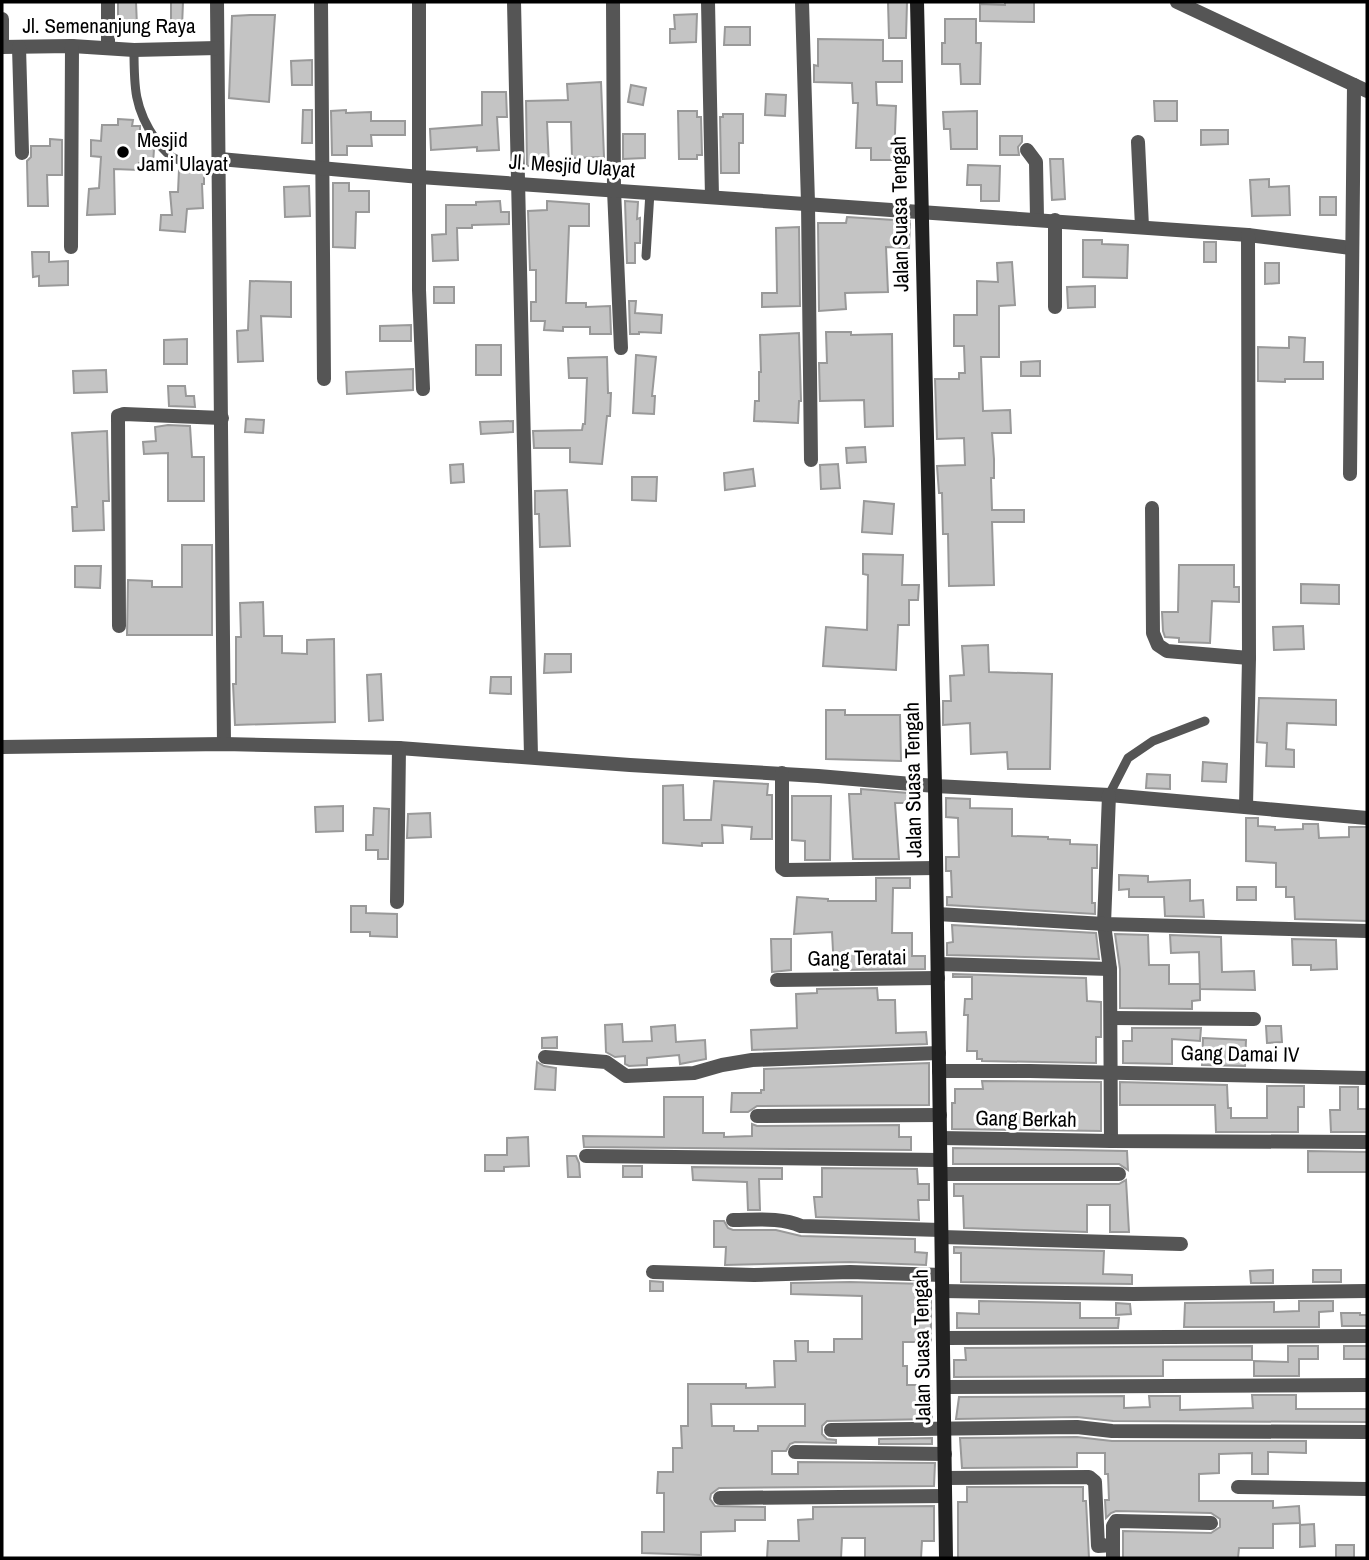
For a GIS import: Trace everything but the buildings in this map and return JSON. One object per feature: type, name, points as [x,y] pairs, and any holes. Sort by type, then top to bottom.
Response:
[{"type":"street","points":[[108,2],[108,48]]},
{"type":"street","points":[[217,2],[224,744]]},
{"type":"street","points":[[321,2],[324,379]]},
{"type":"street","points":[[419,2],[419,290],[423,389]]},
{"type":"street","points":[[514,2],[531,756]]},
{"type":"street","points":[[613,2],[614,190],[621,348]]},
{"type":"street","points":[[708,2],[712,197]]},
{"type":"street","points":[[802,2],[811,460]]},
{"type":"street","name":"Jalan Suasa Tengah","points":[[917,2],[935,786],[946,1558]]},
{"type":"street","points":[[1177,2],[1361,88],[1351,248],[1350,474]]},
{"type":"street","points":[[2,19],[2,47]]},
{"type":"street","points":[[71,247],[72,46]]},
{"type":"street","name":"Jl. Semenanjung Raya","points":[[2,47],[72,46],[134,50],[216,48]]},
{"type":"street","points":[[19,47],[22,153]]},
{"type":"street","points":[[1139,142],[1142,227]]},
{"type":"street","points":[[1027,150],[1036,162],[1037,218]]},
{"type":"street","name":"Jl. Mesjid Ulayat","points":[[220,163],[1037,218],[1248,235],[1351,248]]},
{"type":"street","points":[[1055,220],[1055,307]]},
{"type":"street","points":[[1246,807],[1249,658],[1248,235]]},
{"type":"street","points":[[119,626],[118,416],[124,414],[222,418]]},
{"type":"street","points":[[1152,508],[1153,633],[1158,645],[1167,650],[1249,658]]},
{"type":"street","points":[[2,747],[224,744],[399,748],[531,756],[782,780],[1109,795],[1367,818]]},
{"type":"street","points":[[397,902],[399,748]]},
{"type":"street","points":[[782,780],[781,865],[785,870],[936,868]]},
{"type":"street","points":[[1109,795],[1104,924],[1110,969],[1111,1141]]},
{"type":"street","points":[[937,914],[1104,924],[1367,931]]},
{"type":"street","name":"Gang Teratai","points":[[776,981],[938,971],[1110,969]]},
{"type":"street","points":[[1111,1018],[1254,1019]]},
{"type":"street","points":[[545,1057],[606,1062],[626,1076],[694,1073],[752,1060],[939,1053]]},
{"type":"street","name":"Gang Damai IV","points":[[939,1071],[1367,1078]]},
{"type":"street","points":[[757,1116],[940,1115]]},
{"type":"street","name":"Gang Berkah","points":[[940,1138],[1367,1142]]},
{"type":"street","points":[[586,1156],[1119,1174]]},
{"type":"street","points":[[733,1220],[766,1219],[826,1228],[1181,1244]]},
{"type":"street","points":[[653,1272],[942,1275]]},
{"type":"street","points":[[942,1292],[1133,1294],[1367,1291]]},
{"type":"street","points":[[943,1338],[1367,1336]]},
{"type":"street","points":[[944,1387],[1367,1385]]},
{"type":"street","points":[[831,1430],[1077,1427],[1112,1431],[1367,1432]]},
{"type":"street","points":[[795,1452],[944,1454]]},
{"type":"street","points":[[945,1478],[1089,1478],[1095,1482],[1098,1546],[1113,1552],[1113,1526],[1116,1521],[1211,1523]]},
{"type":"street","points":[[1238,1488],[1367,1489]]},
{"type":"street","points":[[720,1498],[945,1496]]},
{"type":"lane","points":[[134,50],[134,90],[139,111],[162,148],[176,159],[220,163]]},
{"type":"lane","points":[[646,256],[650,192]]},
{"type":"lane","points":[[1109,795],[1128,758],[1153,741],[1205,721]]},
{"type":"place","name":"Mesjid Jami Ulayat","points":[[123,152]]}]
